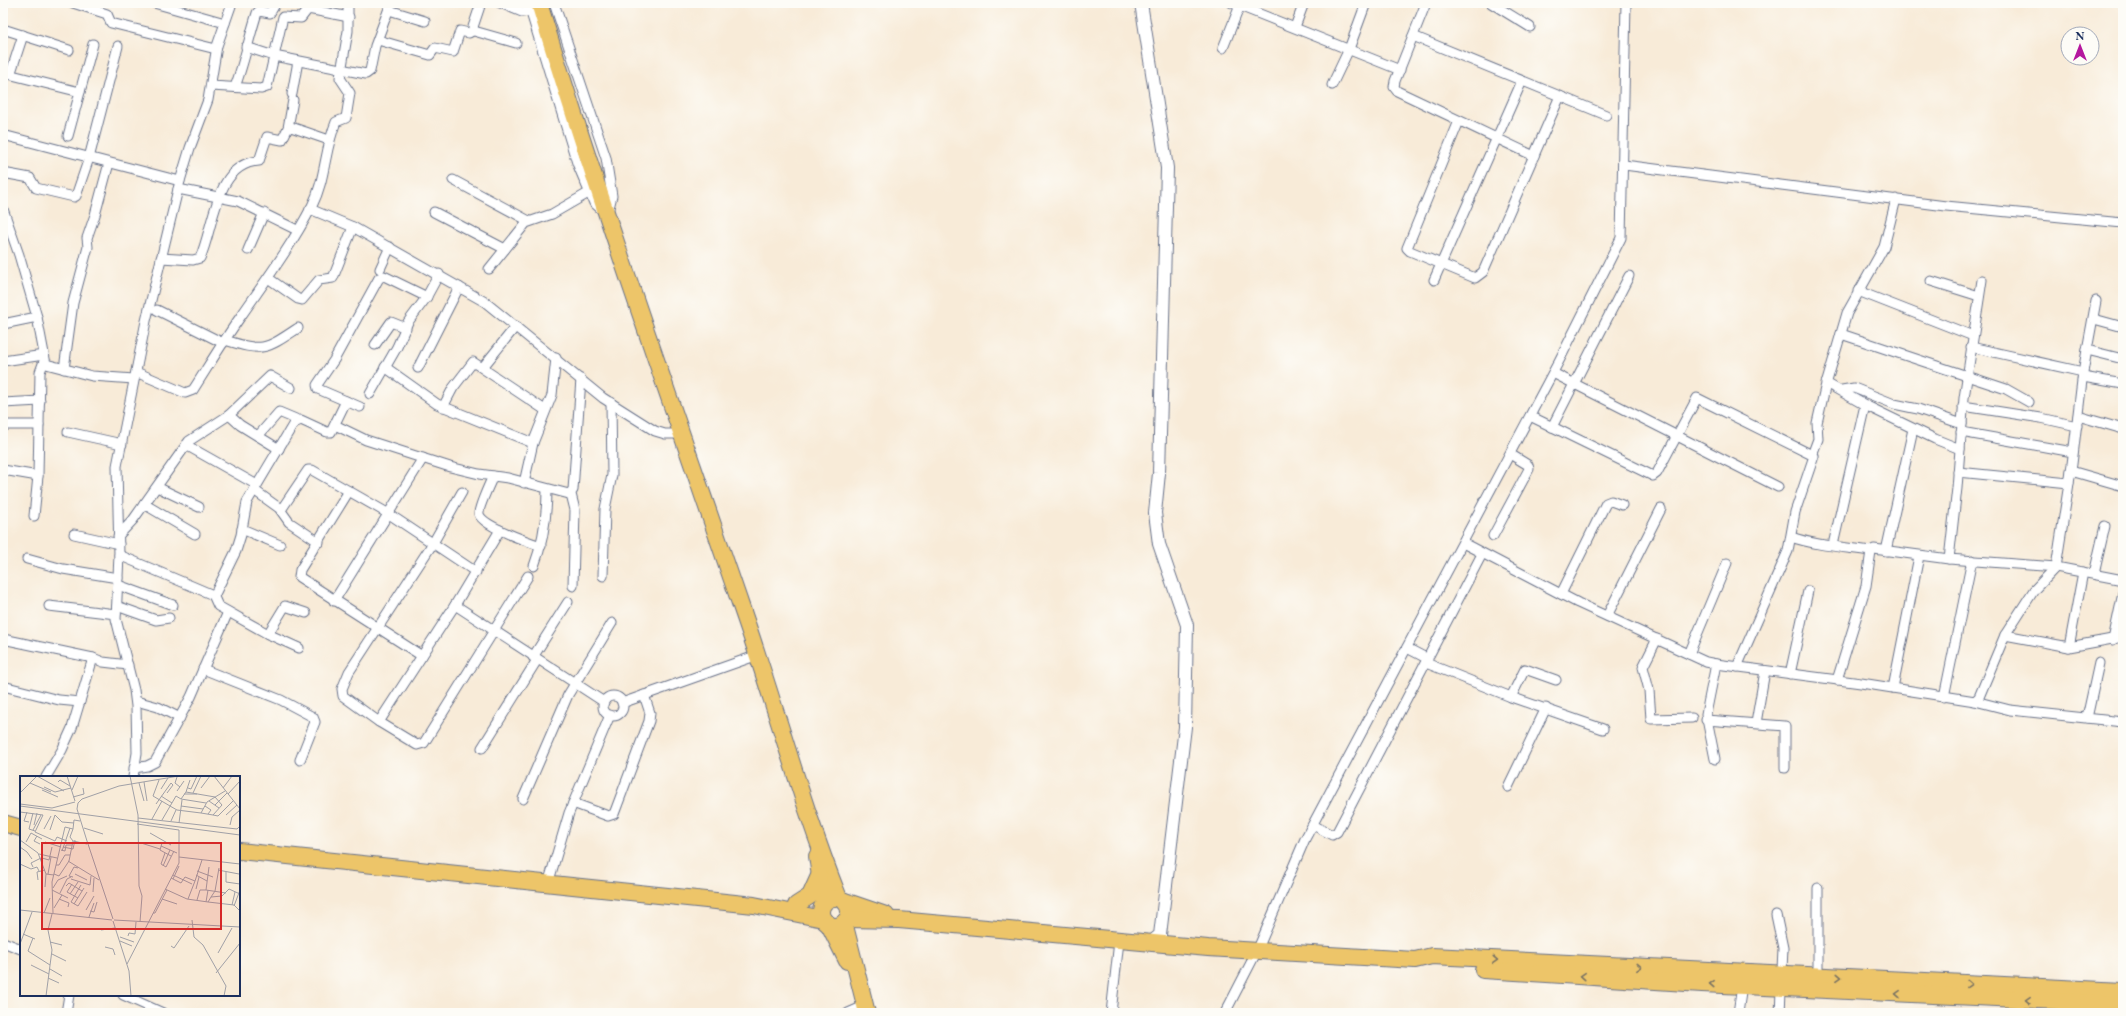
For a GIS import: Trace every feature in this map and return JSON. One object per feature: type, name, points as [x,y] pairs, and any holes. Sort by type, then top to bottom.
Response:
[{"type":"highway","points":[[532,6],[607,215],[758,655],[815,838],[830,908],[839,925],[845,920],[899,920]]},
{"type":"highway","points":[[3,822],[20,828]]},
{"type":"highway","points":[[3,834],[20,831]]},
{"type":"highway","points":[[815,838],[819,876],[866,1010]]},
{"type":"highway","points":[[240,851],[754,905],[848,908],[845,920],[858,984]]},
{"type":"highway","points":[[796,905],[810,896],[819,876]]},
{"type":"highway","points":[[754,905],[796,905],[830,908],[899,920],[1149,944],[1415,960],[1432,956],[2123,1004]]},
{"type":"highway","points":[[1415,960],[1432,967],[1742,986],[1818,976],[2123,991]]},
{"type":"street","points":[[73,3],[107,14],[111,23],[216,49]]},
{"type":"street","points":[[154,3],[225,23]]},
{"type":"street","points":[[133,776],[138,738],[136,701],[117,624],[119,555],[116,474],[135,376],[161,258],[179,185],[190,148],[208,100],[216,49],[232,3]]},
{"type":"street","points":[[235,87],[244,64],[246,48],[257,13],[259,11],[270,13],[276,3]]},
{"type":"street","points":[[44,358],[49,365],[64,369],[99,376],[135,376],[185,393],[191,392],[268,278],[310,209],[323,179],[329,140],[336,122],[346,118],[350,93],[341,81],[349,18],[348,3]]},
{"type":"street","points":[[474,30],[473,27],[481,3]]},
{"type":"street","points":[[500,3],[522,12],[532,6],[577,163],[594,202],[607,215]]},
{"type":"street","points":[[554,3],[606,158],[612,196],[607,215]]},
{"type":"street","points":[[1141,3],[1167,168],[1159,473],[1155,513],[1159,544],[1187,624],[1185,727],[1164,913],[1160,935],[1149,944]]},
{"type":"street","points":[[1295,28],[1304,3]]},
{"type":"street","points":[[1332,85],[1349,49],[1366,3]]},
{"type":"street","points":[[1426,3],[1394,87],[1397,91],[1534,156]]},
{"type":"street","points":[[1491,3],[1530,27]]},
{"type":"street","points":[[1225,1013],[1257,951],[1313,825],[1553,373],[1621,238],[1624,165],[1626,3]]},
{"type":"street","points":[[1223,48],[1238,4],[1400,70]]},
{"type":"street","points":[[246,48],[298,61],[368,73],[390,7],[425,21]]},
{"type":"street","points":[[211,86],[261,89],[267,87],[283,17],[301,18],[308,9],[349,18]]},
{"type":"street","points":[[3,29],[69,50]]},
{"type":"street","points":[[378,40],[430,55],[436,48],[453,52],[460,31],[469,33],[474,30],[516,43]]},
{"type":"street","points":[[23,35],[11,72],[12,75],[80,92]]},
{"type":"street","points":[[1413,36],[1606,115]]},
{"type":"street","points":[[68,136],[93,44]]},
{"type":"street","points":[[3,173],[30,178],[36,188],[74,197],[89,158],[118,46]]},
{"type":"street","points":[[161,258],[193,260],[200,258],[219,196],[231,176],[248,162],[260,160],[267,137],[282,140],[288,128],[298,61]]},
{"type":"street","points":[[1434,280],[1522,81]]},
{"type":"street","points":[[1458,121],[1407,244],[1407,248],[1410,251],[1475,278],[1480,276],[1483,272],[1560,96]]},
{"type":"street","points":[[288,128],[291,127],[329,140]]},
{"type":"street","points":[[3,135],[109,163],[179,185],[238,201],[297,230]]},
{"type":"street","points":[[64,369],[73,304],[88,247],[87,238],[95,215],[109,163]]},
{"type":"street","points":[[1624,165],[1896,199],[2123,223]]},
{"type":"street","points":[[453,180],[529,221]]},
{"type":"street","points":[[489,269],[529,221],[552,214],[590,192]]},
{"type":"street","points":[[1737,667],[1788,551],[1795,512],[1814,458],[1812,455],[1818,439],[1817,423],[1826,383],[1847,313],[1884,247],[1896,199]]},
{"type":"street","points":[[3,209],[5,220],[37,317],[44,358],[40,372],[38,476],[34,516]]},
{"type":"street","points":[[310,209],[353,227],[390,247],[439,274],[493,308],[611,402],[655,431],[665,434],[682,434]]},
{"type":"street","points":[[434,212],[505,249]]},
{"type":"street","points":[[248,250],[264,213]]},
{"type":"street","points":[[268,278],[298,299],[302,300],[319,280],[333,278],[353,227]]},
{"type":"street","points":[[380,269],[390,247]]},
{"type":"street","points":[[370,394],[406,328],[427,297],[439,274]]},
{"type":"street","points":[[360,407],[318,389],[317,385],[334,360],[378,278],[384,276],[427,297]]},
{"type":"street","points":[[1552,427],[1629,276]]},
{"type":"street","points":[[1948,559],[1958,472],[1963,406],[1982,280]]},
{"type":"street","points":[[1931,281],[1979,296]]},
{"type":"street","points":[[418,368],[459,287]]},
{"type":"street","points":[[1858,291],[1973,336]]},
{"type":"street","points":[[1975,701],[1979,697],[2005,635],[2034,590],[2056,566],[2071,471],[2083,375],[2096,301]]},
{"type":"street","points":[[157,310],[224,341],[249,348],[260,348],[277,342],[298,328]]},
{"type":"street","points":[[3,324],[37,317]]},
{"type":"street","points":[[2094,319],[2123,327]]},
{"type":"street","points":[[375,345],[391,322],[406,328]]},
{"type":"street","points":[[483,367],[516,326]]},
{"type":"street","points":[[1841,334],[2006,389],[2029,402]]},
{"type":"street","points":[[1971,347],[2123,384]]},
{"type":"street","points":[[2087,350],[2123,359]]},
{"type":"street","points":[[3,361],[44,358]]},
{"type":"street","points":[[524,483],[533,443],[552,394],[556,358]]},
{"type":"street","points":[[443,407],[453,388],[471,362],[475,362],[510,388],[545,410]]},
{"type":"street","points":[[385,367],[443,407],[533,443]]},
{"type":"street","points":[[1553,373],[1678,434],[1722,459],[1778,487]]},
{"type":"street","points":[[118,540],[186,445],[193,438],[229,415],[270,376],[291,388]]},
{"type":"street","points":[[573,586],[575,510],[571,494],[573,490],[581,379]]},
{"type":"street","points":[[1826,383],[1842,390],[1847,396],[1913,429],[1960,449]]},
{"type":"street","points":[[1842,390],[1854,388],[1894,404],[1918,409],[1961,428],[2073,452]]},
{"type":"street","points":[[1530,416],[1653,476],[1657,473],[1696,399],[1700,398],[1777,439],[1812,455]]},
{"type":"street","points":[[3,402],[40,401]]},
{"type":"street","points":[[258,436],[278,412],[327,432],[331,432],[346,401]]},
{"type":"street","points":[[603,576],[605,508],[612,475],[611,402]]},
{"type":"street","points":[[1833,545],[1865,405]]},
{"type":"street","points":[[1963,406],[2076,426]]},
{"type":"street","points":[[229,415],[236,422],[279,449]]},
{"type":"street","points":[[2078,416],[2123,429]]},
{"type":"street","points":[[298,420],[294,423],[246,505],[242,529],[234,558],[214,596],[216,604],[228,612],[268,634],[299,648]]},
{"type":"street","points":[[3,425],[40,425]]},
{"type":"street","points":[[335,425],[366,440],[450,467],[571,494]]},
{"type":"street","points":[[1886,551],[1913,429]]},
{"type":"street","points":[[68,432],[122,444]]},
{"type":"street","points":[[186,445],[255,488],[281,510],[288,522],[319,542]]},
{"type":"street","points":[[1493,536],[1529,469],[1528,465],[1510,454]]},
{"type":"street","points":[[334,601],[423,458]]},
{"type":"street","points":[[3,470],[38,476]]},
{"type":"street","points":[[281,510],[310,470],[389,514],[476,572]]},
{"type":"street","points":[[2071,471],[2123,486]]},
{"type":"street","points":[[1958,472],[2069,483]]},
{"type":"street","points":[[493,476],[480,514],[500,530],[541,546]]},
{"type":"street","points":[[157,487],[199,507]]},
{"type":"street","points":[[534,566],[541,546],[547,520],[547,489]]},
{"type":"street","points":[[349,491],[319,542],[300,570],[298,577],[422,656]]},
{"type":"street","points":[[462,492],[433,543],[349,672],[342,693],[343,696],[379,722],[417,745],[424,743],[528,576]]},
{"type":"street","points":[[1561,594],[1606,503],[1611,501],[1622,505]]},
{"type":"street","points":[[144,504],[195,534]]},
{"type":"street","points":[[1607,616],[1661,509]]},
{"type":"street","points":[[2094,574],[2105,526]]},
{"type":"street","points":[[242,529],[280,545]]},
{"type":"street","points":[[379,722],[476,572],[500,530]]},
{"type":"street","points":[[74,534],[118,540]]},
{"type":"street","points":[[1791,537],[1813,544],[1833,545],[1871,551],[1874,549],[1948,559],[2056,566],[2123,580]]},
{"type":"street","points":[[1463,543],[1561,594],[1689,654],[1716,664],[1893,688],[1975,701],[2010,710],[2123,722]]},
{"type":"street","points":[[1837,680],[1866,586],[1871,551]]},
{"type":"street","points":[[1313,825],[1332,835],[1337,832],[1482,554]]},
{"type":"street","points":[[119,555],[214,596]]},
{"type":"street","points":[[1893,688],[1920,556]]},
{"type":"street","points":[[27,559],[118,582],[173,605]]},
{"type":"street","points":[[1944,697],[1972,560]]},
{"type":"street","points":[[1689,654],[1727,563]]},
{"type":"street","points":[[2069,647],[2083,572]]},
{"type":"street","points":[[1790,674],[1808,591]]},
{"type":"street","points":[[2113,640],[2123,593]]},
{"type":"street","points":[[482,748],[568,602]]},
{"type":"street","points":[[455,605],[604,702]]},
{"type":"street","points":[[49,606],[117,610],[156,620],[169,618]]},
{"type":"street","points":[[268,634],[285,606],[306,613]]},
{"type":"street","points":[[134,768],[147,766],[155,762],[180,718],[228,612]]},
{"type":"street","points":[[523,799],[568,695],[612,623]]},
{"type":"street","points":[[2005,635],[2069,647],[2123,637]]},
{"type":"street","points":[[3,639],[93,658],[103,662],[128,665]]},
{"type":"street","points":[[1657,639],[1643,667],[1649,692],[1651,718],[1692,718]]},
{"type":"street","points":[[1407,648],[1427,661],[1511,697],[1603,729]]},
{"type":"street","points":[[622,703],[758,655]]},
{"type":"street","points":[[47,776],[67,739],[93,658]]},
{"type":"street","points":[[2087,718],[2099,662]]},
{"type":"street","points":[[1715,759],[1706,720],[1706,707],[1716,664]]},
{"type":"street","points":[[203,669],[282,700],[313,717],[315,722],[300,760]]},
{"type":"street","points":[[1511,697],[1524,669],[1556,680]]},
{"type":"street","points":[[1756,723],[1765,671]]},
{"type":"street","points":[[3,686],[60,700],[80,702]]},
{"type":"street","points":[[572,803],[608,816],[614,814],[649,721],[650,713],[644,695]]},
{"type":"street","points":[[609,697],[615,697],[622,703],[621,712],[616,716],[610,715],[603,708],[604,702],[609,697]]},
{"type":"street","points":[[136,701],[158,707],[180,718]]},
{"type":"street","points":[[1508,787],[1546,708]]},
{"type":"street","points":[[548,884],[572,803],[610,715]]},
{"type":"street","points":[[1706,720],[1785,726],[1785,768]]},
{"type":"street","points":[[1818,888],[1818,976]]},
{"type":"street","points":[[1164,913],[1168,932],[1177,946]]},
{"type":"street","points":[[1776,915],[1783,948],[1780,1013]]},
{"type":"street","points":[[1111,1013],[1119,941]]},
{"type":"street","points":[[3,942],[20,949]]},
{"type":"street","points":[[1738,1013],[1742,986]]},
{"type":"street","points":[[66,1013],[69,996]]},
{"type":"street","points":[[125,996],[163,1013]]},
{"type":"street","points":[[848,1013],[866,1010]]}]
